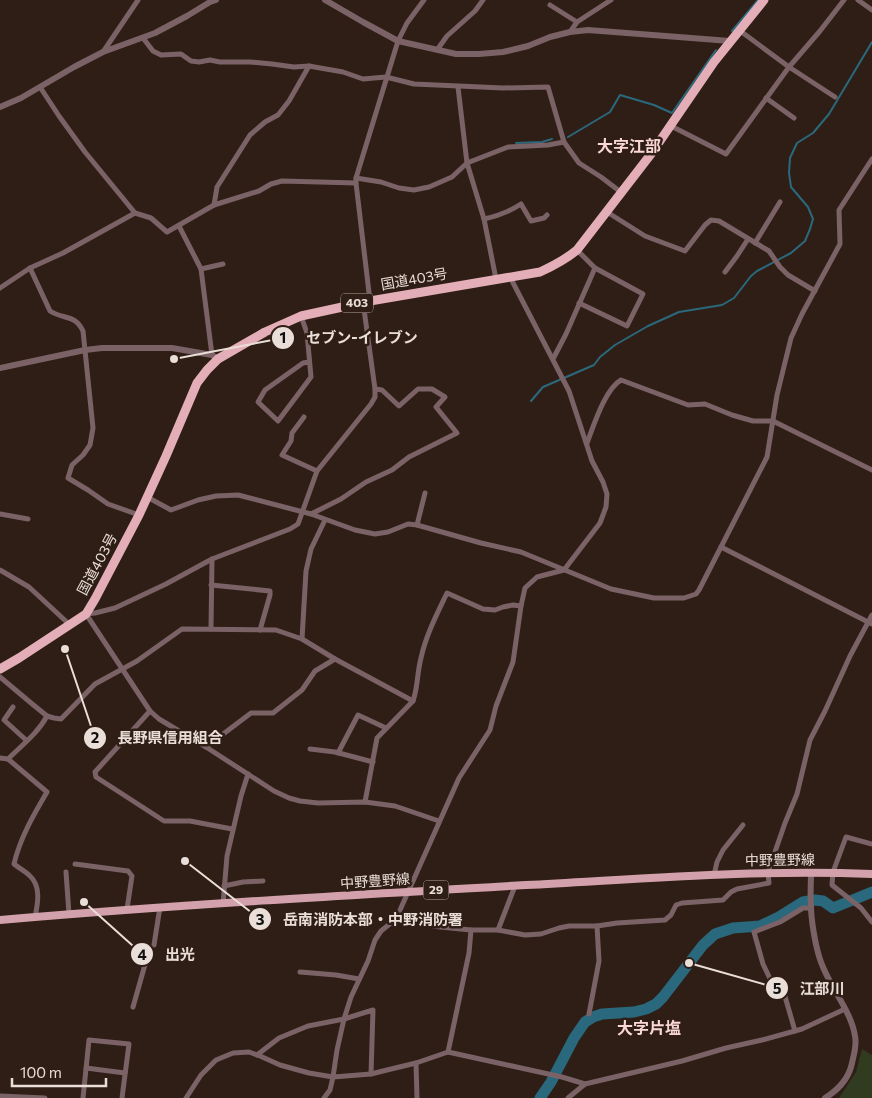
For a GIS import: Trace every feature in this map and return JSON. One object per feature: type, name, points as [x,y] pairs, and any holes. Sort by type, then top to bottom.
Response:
[{"type":"highway","name":"国道403号","points":[[0,669],[86,614],[139,515],[197,383],[215,357],[301,316],[366,302],[540,272],[556,265],[577,250],[608,212],[671,126],[714,62],[764,0]]},
{"type":"main road","name":"中野豊野線","points":[[0,920],[127,909],[409,891],[768,872],[872,874]]},
{"type":"street","points":[[103,52],[138,0]]},
{"type":"street","points":[[0,107],[21,98],[103,52],[155,33],[216,0]]},
{"type":"street","points":[[326,0],[398,41],[456,54],[503,52],[528,46],[550,37],[588,30],[730,41]]},
{"type":"street","points":[[424,0],[407,23],[398,41],[356,181],[375,389],[371,404],[317,471],[298,524],[290,529],[212,559],[166,584],[115,608],[86,614],[150,711],[159,720],[206,747],[274,791],[300,801],[318,803],[365,802],[395,806],[440,821]]},
{"type":"street","points":[[437,50],[447,36],[475,11],[483,0]]},
{"type":"street","points":[[570,32],[577,22],[611,0]]},
{"type":"street","points":[[671,126],[726,154],[789,67],[844,0]]},
{"type":"street","points":[[858,0],[872,10]]},
{"type":"street","points":[[550,5],[577,22]]},
{"type":"street","points":[[739,30],[789,67],[835,96]]},
{"type":"street","points":[[143,38],[153,51],[161,55],[180,54],[192,61],[199,62],[210,60],[294,67],[309,66],[343,72],[363,79],[386,77],[414,84],[458,87],[548,87],[564,142],[579,163],[622,193]]},
{"type":"street","points":[[214,205],[216,186],[250,134],[264,122],[278,115],[309,66]]},
{"type":"street","points":[[40,87],[85,152],[135,213],[151,218],[167,232],[214,205],[259,191],[271,184],[282,181],[381,182],[399,188],[414,190],[430,187],[452,177],[467,163],[508,147],[548,145],[564,142]]},
{"type":"street","points":[[458,87],[467,163],[484,219],[496,279]]},
{"type":"street","points":[[766,98],[794,118]]},
{"type":"street","points":[[147,497],[171,510],[198,500],[216,496],[238,495],[311,514],[355,530],[375,534],[388,532],[408,524],[417,525],[521,552],[611,589],[654,598],[684,598],[696,594],[767,458],[772,421],[790,338],[840,244],[839,210],[872,159]]},
{"type":"street","points":[[755,243],[780,202]]},
{"type":"street","points":[[484,219],[499,216],[521,204],[530,221],[544,218],[547,215]]},
{"type":"street","points":[[608,212],[645,236],[685,251],[705,224],[711,220],[719,220],[769,251],[788,275],[815,291]]},
{"type":"street","points":[[0,288],[30,268],[64,253],[135,213]]},
{"type":"street","points":[[0,368],[102,348],[172,348],[215,357],[201,269],[178,226]]},
{"type":"street","points":[[725,272],[748,239]]},
{"type":"street","points":[[577,250],[595,268],[643,294],[627,326],[579,303]]},
{"type":"street","points":[[201,269],[223,264]]},
{"type":"street","points":[[30,268],[50,311],[76,320],[83,331],[93,428],[90,445],[72,465],[68,478],[108,504],[139,515]]},
{"type":"street","points":[[553,359],[595,268]]},
{"type":"street","points":[[324,1098],[330,1090],[334,1077],[337,1050],[351,996],[368,961],[375,940],[380,932],[396,919],[459,778],[490,730],[496,706],[512,662],[525,588],[537,577],[564,570],[600,523],[606,507],[607,494],[592,461],[565,383],[510,277]]},
{"type":"street","points":[[301,316],[307,333],[310,362],[311,378],[278,421],[258,402],[265,390],[303,364],[310,362]]},
{"type":"street","points":[[586,443],[609,392],[615,383],[621,380],[688,405],[706,404],[732,415],[754,421],[772,421],[872,470]]},
{"type":"street","points":[[311,514],[366,482],[392,470],[409,457],[457,433],[436,407],[445,397],[432,389],[418,389],[399,406],[382,390],[375,389]]},
{"type":"street","points":[[304,417],[292,433],[291,441],[282,455],[317,471]]},
{"type":"street","points":[[417,525],[425,494]]},
{"type":"street","points":[[0,514],[28,519]]},
{"type":"street","points":[[302,638],[306,571],[311,549],[325,520]]},
{"type":"street","points":[[721,547],[870,623]]},
{"type":"street","points":[[210,629],[212,559]]},
{"type":"street","points":[[0,570],[30,587],[70,624]]},
{"type":"street","points":[[212,586],[270,591],[260,630]]},
{"type":"street","points":[[365,802],[377,738],[414,701],[420,659],[429,632],[447,592],[483,609],[496,610],[513,605],[521,606]]},
{"type":"street","points":[[396,919],[440,927],[498,930],[525,935],[541,934],[569,926],[597,926],[664,920],[671,915],[676,906],[682,903],[723,900],[737,889],[769,883],[768,872],[784,823],[797,794],[810,740],[850,656],[870,623],[872,615]]},
{"type":"street","points":[[0,677],[48,716],[61,719],[95,684],[138,661],[182,629],[276,630],[302,638],[335,659],[414,701]]},
{"type":"street","points":[[206,747],[251,713],[273,712],[302,690],[315,671],[335,659]]},
{"type":"street","points":[[13,707],[4,720],[26,740]]},
{"type":"street","points":[[150,711],[95,772],[96,777],[164,821],[190,821],[232,829]]},
{"type":"street","points":[[338,753],[358,715],[386,728]]},
{"type":"street","points":[[8,759],[43,724],[48,716]]},
{"type":"street","points":[[310,749],[338,753],[372,762]]},
{"type":"street","points":[[0,758],[8,759],[47,792],[36,810],[16,854],[14,864],[33,879],[37,888],[36,917]]},
{"type":"street","points":[[223,904],[226,856],[248,774]]},
{"type":"street","points":[[714,875],[717,862],[723,850],[743,825]]},
{"type":"street","points":[[872,844],[846,838],[833,872],[832,885],[856,903],[872,922]]},
{"type":"street","points":[[75,864],[128,871],[132,876],[127,909]]},
{"type":"street","points":[[66,872],[69,914]]},
{"type":"street","points":[[811,872],[811,908],[819,956],[852,1024],[856,1037],[851,1069],[844,1080],[825,1098]]},
{"type":"street","points":[[224,886],[243,882],[263,881]]},
{"type":"street","points":[[498,930],[515,886]]},
{"type":"street","points":[[133,1007],[152,946],[160,907]]},
{"type":"street","points":[[795,1031],[784,993],[774,987],[763,964],[754,932],[780,922],[803,908],[811,908]]},
{"type":"street","points":[[589,1014],[599,961],[597,926]]},
{"type":"street","points":[[448,1052],[469,953],[471,930]]},
{"type":"street","points":[[300,972],[359,979]]},
{"type":"street","points":[[568,1098],[585,1084],[682,1061],[802,1029],[845,1009]]},
{"type":"street","points":[[257,1055],[279,1038],[308,1026],[372,1010],[371,1074]]},
{"type":"street","points":[[83,1098],[89,1040],[129,1044],[122,1098]]},
{"type":"street","points":[[186,1098],[201,1075],[216,1060],[233,1053],[249,1052],[280,1065],[309,1073],[334,1077],[371,1074],[416,1063],[448,1052],[562,1077],[585,1084]]},
{"type":"street","points":[[416,1063],[418,1098]]},
{"type":"street","points":[[86,1068],[125,1073]]},
{"type":"street","points":[[0,1096],[45,1098]]},
{"type":"green space","points":[[862,1049],[872,1055],[872,1098],[839,1098],[856,1072]]},
{"type":"waterway","points":[[732,31],[758,0]]},
{"type":"waterway","points":[[531,401],[543,387],[594,365],[600,357],[615,345],[648,326],[679,312],[722,305],[734,298],[757,271],[791,253],[805,241],[813,219],[808,207],[791,187],[789,173],[790,158],[797,143],[813,133],[829,114],[872,42]]},
{"type":"waterway","points":[[568,137],[610,112],[620,95],[654,105],[672,113],[716,50]]},
{"type":"waterway","points":[[516,143],[542,142],[552,139]]},
{"type":"waterway","points":[[540,1098],[585,1022],[602,1014],[634,1012],[656,1004],[703,945],[715,934],[733,928],[760,926],[803,902],[823,901],[833,908],[872,892]]},
{"type":"place","name":"セブン-イレブン","points":[[174,359]]},
{"type":"place","name":"長野県信用組合","points":[[65,649]]},
{"type":"place","name":"岳南消防本部・中野消防署","points":[[185,861]]},
{"type":"place","name":"出光","points":[[84,902]]},
{"type":"place","name":"江部川","points":[[689,963]]},
{"type":"district","name":"大字江部","points":[[629,146]]},
{"type":"district","name":"大字片塩","points":[[649,1028]]}]
